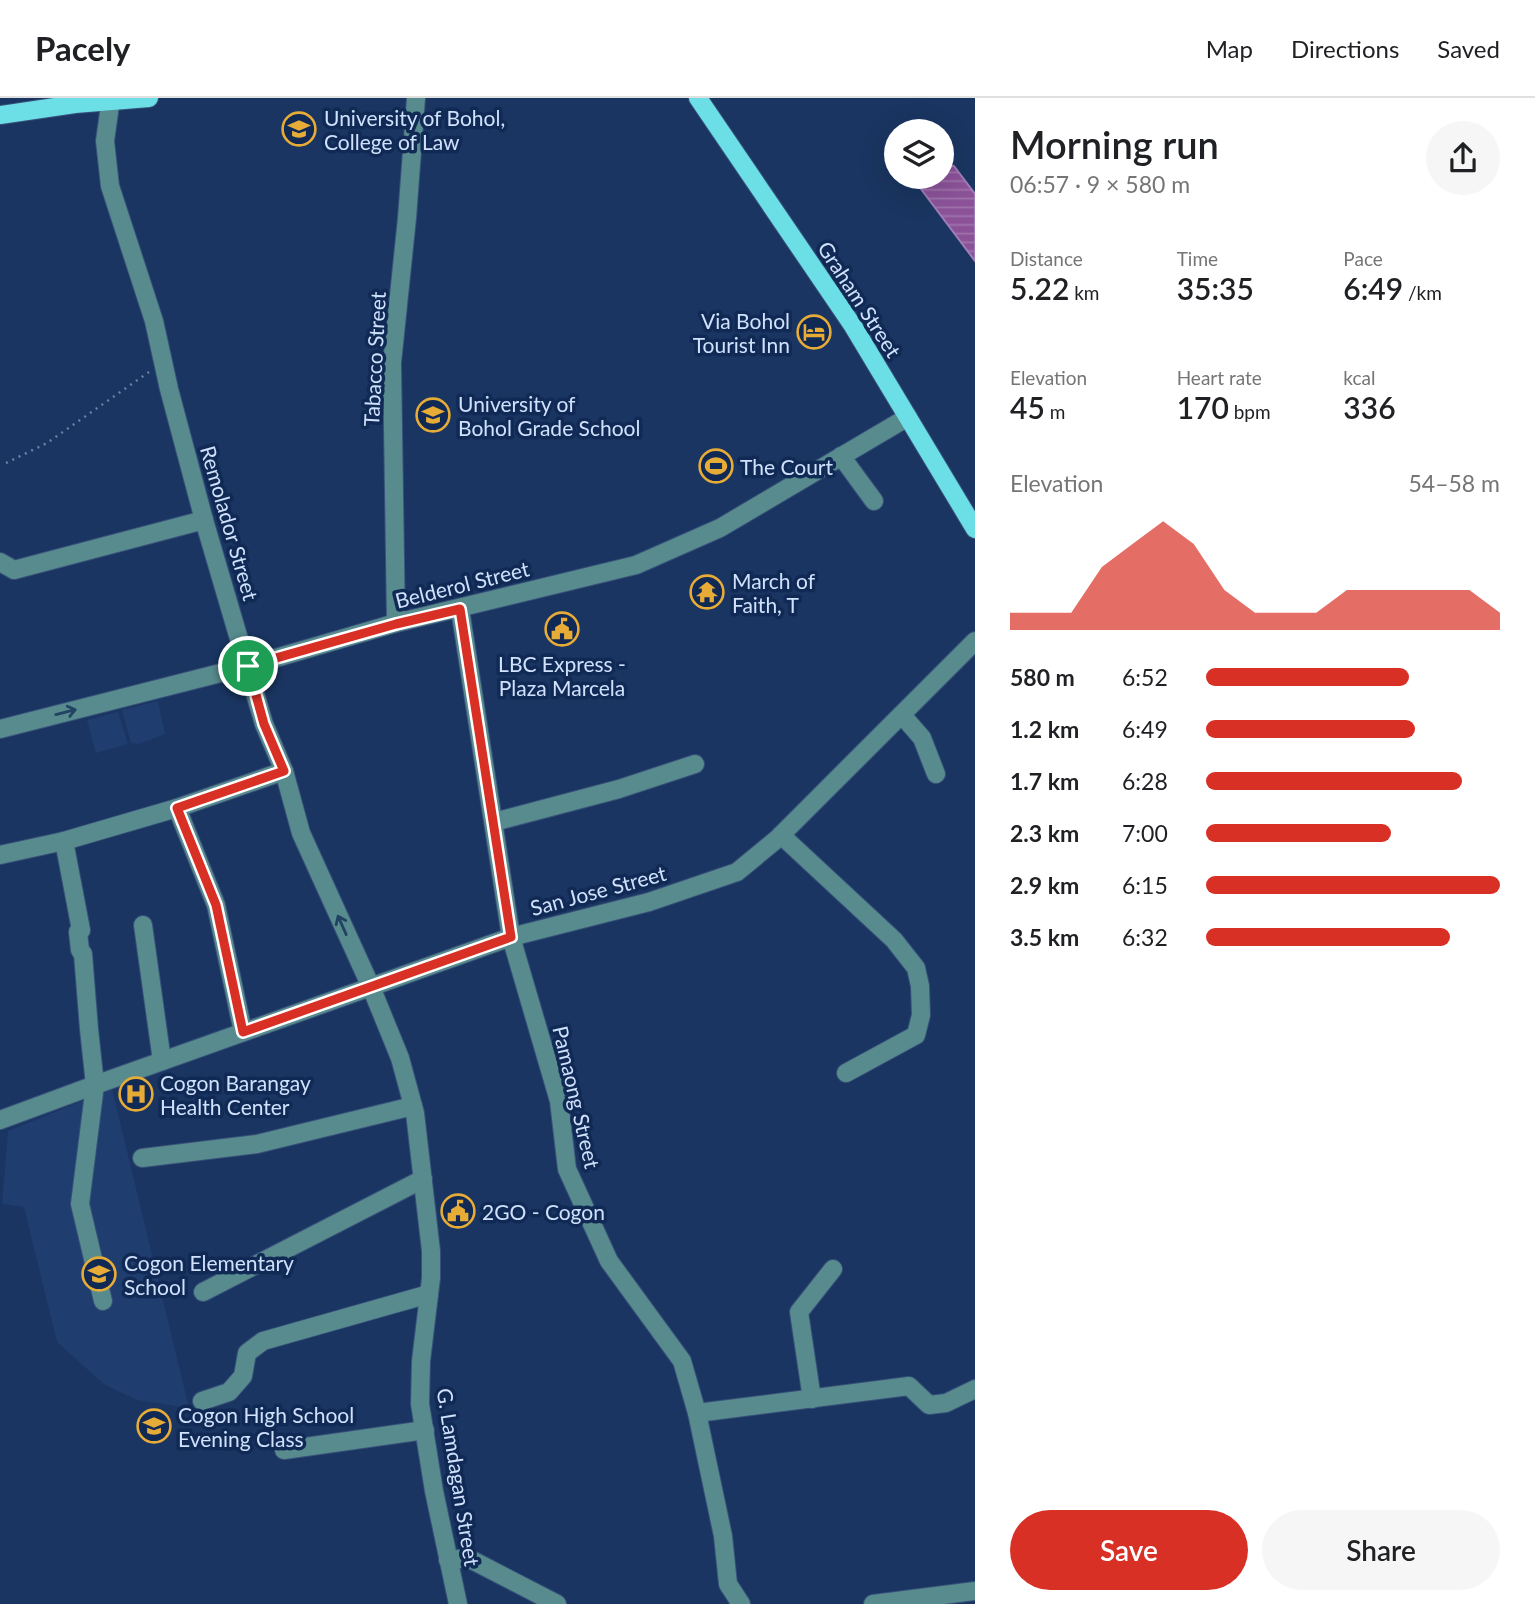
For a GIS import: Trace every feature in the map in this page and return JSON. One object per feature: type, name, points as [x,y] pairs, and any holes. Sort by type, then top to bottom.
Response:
[{"type":"main road","points":[[0,115],[111,99],[149,98]]},
{"type":"main road","name":"Graham Street","points":[[698,98],[853,326],[975,529]]},
{"type":"street","name":"Tabacco Street","points":[[396,624],[392,363],[416,98]]},
{"type":"street","name":"Remolador Street","points":[[111,99],[106,141],[110,186],[154,321],[204,520],[264,724],[284,771],[302,833],[371,987]]},
{"type":"street","name":"Belderol Street","points":[[0,729],[248,666],[396,624],[636,565],[720,528],[908,417]]},
{"type":"street","points":[[841,456],[874,501]]},
{"type":"street","points":[[0,562],[15,570],[25,568],[204,520]]},
{"type":"street","name":"Pamaong Street","points":[[460,609],[511,937],[559,1101],[567,1169],[609,1261],[682,1361],[697,1413],[723,1536],[728,1584],[741,1604]]},
{"type":"street","name":"San Jose Street","points":[[0,1121],[511,937],[649,902],[737,872],[781,835],[975,641]]},
{"type":"street","points":[[902,715],[922,737],[936,774]]},
{"type":"street","points":[[494,822],[619,789],[695,764]]},
{"type":"street","points":[[0,855],[64,841],[177,808],[284,771]]},
{"type":"street","points":[[177,808],[216,905],[243,1032]]},
{"type":"street","points":[[781,835],[894,940],[916,968],[921,1015],[916,1034],[846,1073]]},
{"type":"street","points":[[64,841],[81,930],[78,932],[83,954],[95,1085],[80,1204],[103,1301]]},
{"type":"street","points":[[143,925],[162,1061]]},
{"type":"street","name":"G. Lamdagan Street","points":[[371,987],[400,1058],[417,1127],[431,1251],[420,1404],[434,1491],[458,1604]]},
{"type":"street","points":[[142,1158],[257,1144],[413,1106]]},
{"type":"street","points":[[203,1292],[424,1178]]},
{"type":"street","points":[[812,1399],[799,1312],[833,1269]]},
{"type":"street","points":[[202,1401],[229,1392],[243,1376],[247,1353],[263,1341],[429,1294]]},
{"type":"street","points":[[697,1413],[909,1387],[929,1405],[946,1403],[975,1389]]},
{"type":"street","points":[[284,1450],[425,1430]]},
{"type":"street","points":[[448,1560],[468,1558],[557,1604]]},
{"type":"street","points":[[873,1604],[975,1591]]},
{"type":"path","points":[[6,463],[47,443],[164,363]]},
{"type":"shaded area","points":[[954,166],[975,194],[975,261],[921,189],[954,189]]},
{"type":"shaded area","points":[[158,701],[165,734],[139,744],[131,743],[122,710]]},
{"type":"shaded area","points":[[118,712],[128,744],[96,753],[87,720]]},
{"type":"shaded area","name":"Cogon Elementary School","points":[[112,1089],[189,1408],[137,1400],[105,1385],[57,1342],[24,1207],[2,1204],[8,1131]]},
{"type":"place","name":"University of Bohol, College of Law","points":[[299,129]]},
{"type":"place","name":"Via Bohol Tourist Inn","points":[[814,332]]},
{"type":"place","name":"University of Bohol Grade School","points":[[433,415]]},
{"type":"place","name":"The Court","points":[[716,466]]},
{"type":"place","name":"March of Faith, T","points":[[707,592]]},
{"type":"place","name":"LBC Express - Plaza Marcela","points":[[562,629]]},
{"type":"place","name":"Cogon Barangay Health Center","points":[[136,1094]]},
{"type":"place","name":"2GO - Cogon","points":[[458,1211]]},
{"type":"place","name":"Cogon Elementary School","points":[[99,1274]]},
{"type":"place","name":"Cogon High School Evening Class","points":[[154,1426]]},
{"type":"route","points":[[460,609],[511,937],[243,1032],[216,905],[177,808],[284,771],[264,724],[248,666],[396,624],[460,609]]}]
